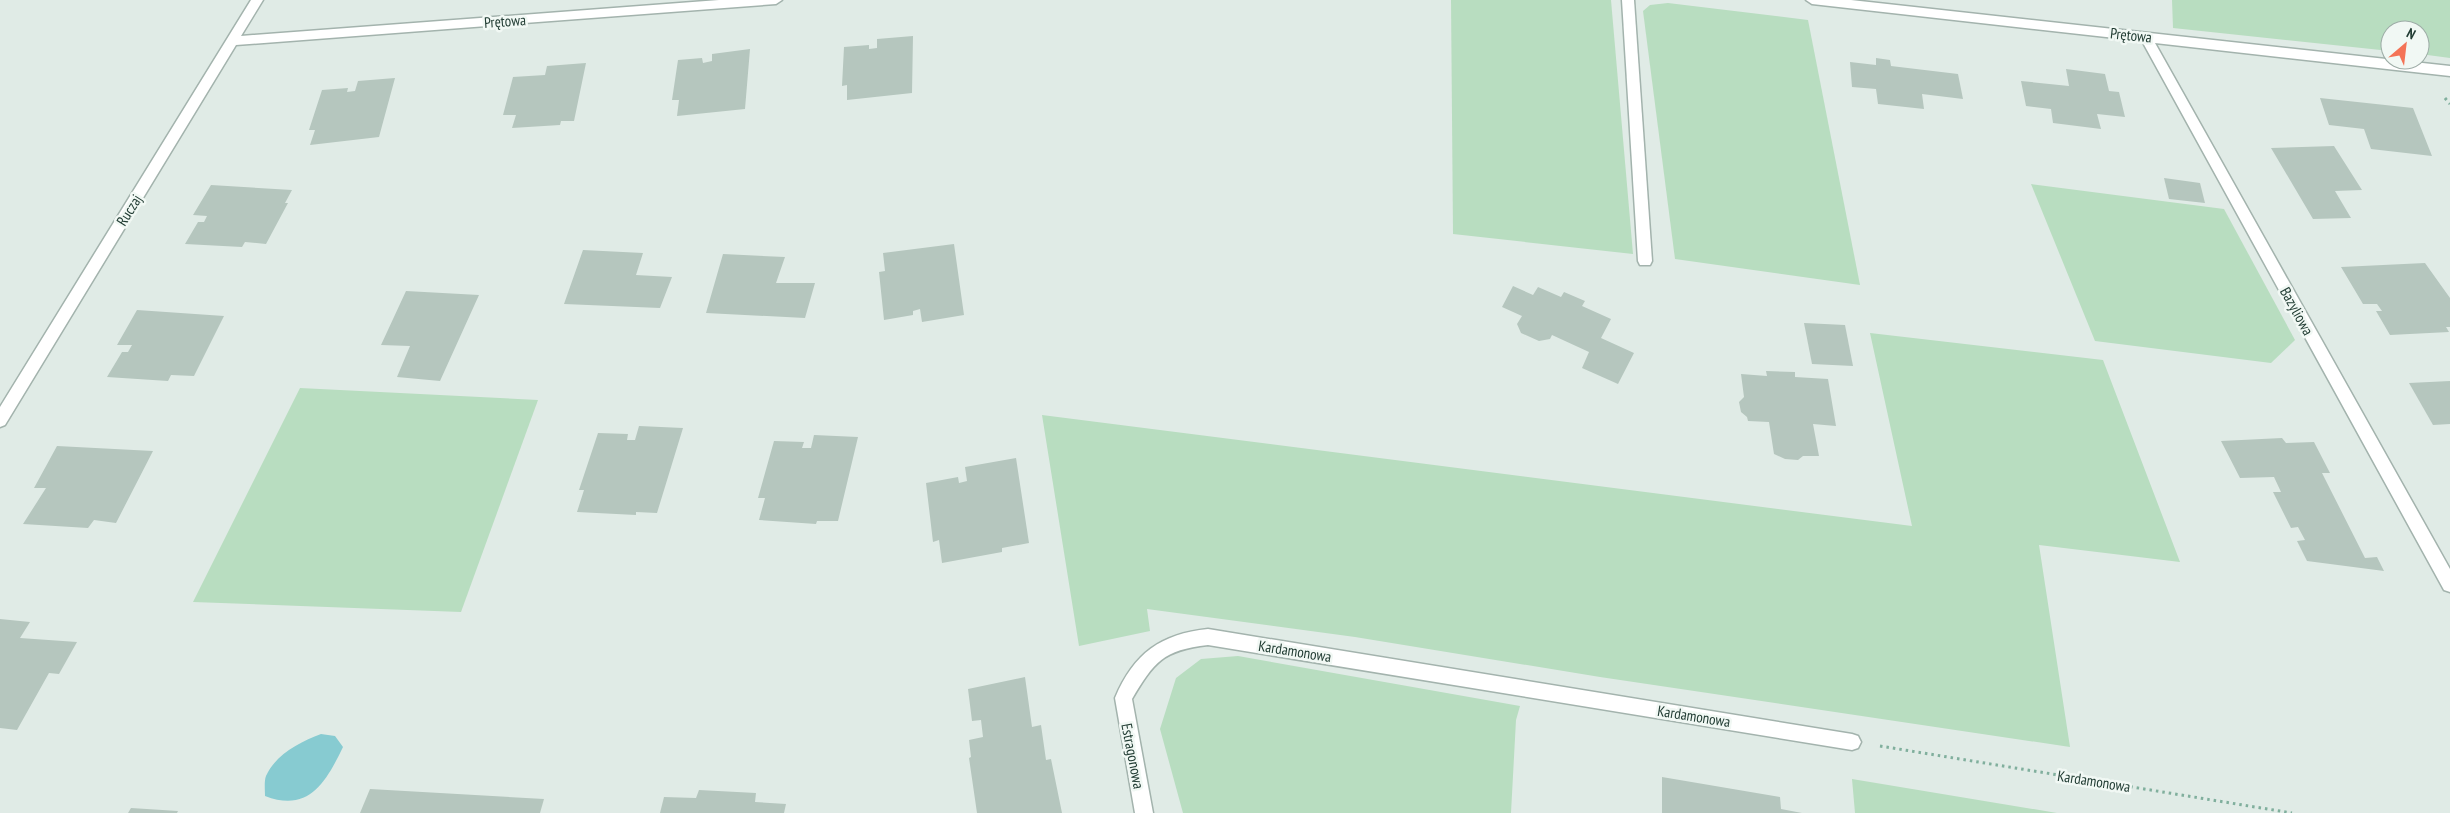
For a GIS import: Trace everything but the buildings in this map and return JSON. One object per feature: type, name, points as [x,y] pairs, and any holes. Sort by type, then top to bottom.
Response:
[{"type":"street","name":"Ruczaj","points":[[0,420],[257,0]]},
{"type":"street","name":"Prętowa","points":[[233,41],[776,0]]},
{"type":"street","points":[[1628,0],[1645,261]]},
{"type":"street","name":"Prętowa","points":[[1812,0],[2450,71]]},
{"type":"street","name":"Bazyliowa","points":[[2146,37],[2450,585]]},
{"type":"street","name":"Kardamonowa","points":[[1123,698],[1142,667],[1162,647],[1184,638],[1208,637],[1852,742]]},
{"type":"street","name":"Estragonowa","points":[[1123,698],[1144,813]]},
{"type":"path","name":"Kardamonowa","points":[[1852,742],[2292,813]]},
{"type":"green space","points":[[1451,0],[1611,0],[1633,254],[1453,234]]},
{"type":"green space","points":[[2172,0],[2450,0],[2450,58],[2430,55],[2430,20],[2380,20],[2380,50],[2173,28]]},
{"type":"green space","points":[[1668,3],[1808,20],[1860,285],[1675,259],[1643,11],[1650,5]]},
{"type":"green space","points":[[2031,184],[2224,209],[2295,340],[2271,363],[2095,341]]},
{"type":"green space","points":[[1870,333],[2103,360],[2180,562],[2039,545],[2070,747],[1600,677],[1355,637],[1147,609],[1150,631],[1079,646],[1042,415],[1912,526]]},
{"type":"green space","points":[[300,388],[538,400],[461,612],[193,602]]},
{"type":"green space","points":[[1238,656],[1520,706],[1516,720],[1511,813],[1183,813],[1160,729],[1176,678],[1201,659]]},
{"type":"green space","points":[[1852,779],[2057,813],[1855,813]]},
{"type":"water","points":[[321,734],[335,736],[343,747],[330,772],[314,791],[305,797],[293,800],[280,800],[265,796],[266,776],[276,761],[297,745]]}]
